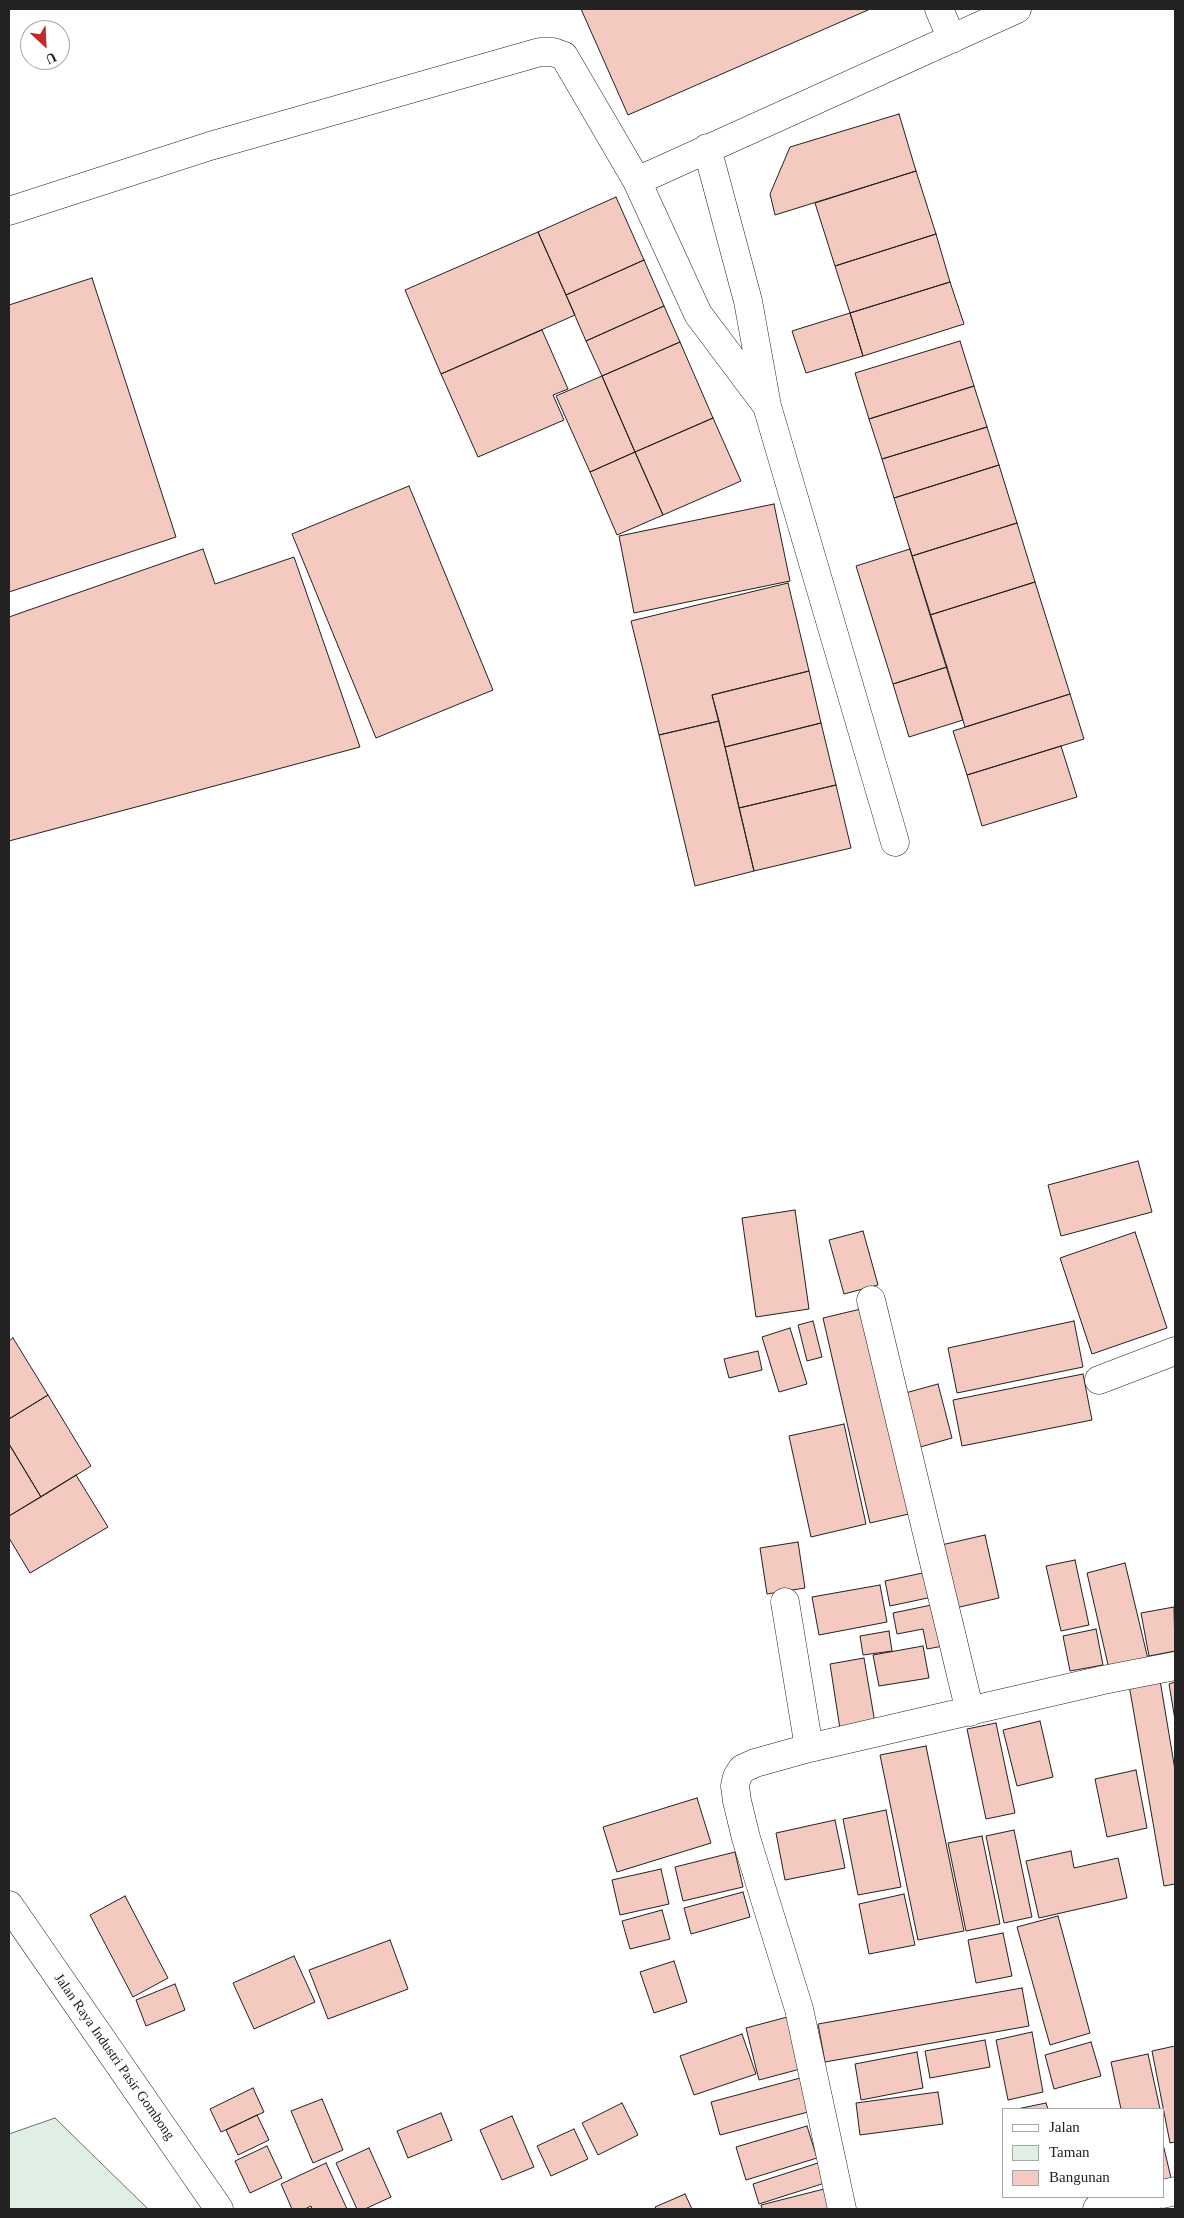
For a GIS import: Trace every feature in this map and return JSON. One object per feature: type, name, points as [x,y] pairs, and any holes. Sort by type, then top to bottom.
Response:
[{"type":"street","points":[[939,9],[952,39]]},
{"type":"street","points":[[637,180],[1017,9]]},
{"type":"street","points":[[9,212],[210,146],[540,52],[553,52],[564,56],[637,180],[698,314],[767,406]]},
{"type":"street","points":[[707,148],[748,301],[767,406],[895,842]]},
{"type":"street","points":[[871,1300],[970,1712]]},
{"type":"street","points":[[1099,1380],[1175,1351]]},
{"type":"street","points":[[786,1602],[809,1748]]},
{"type":"street","points":[[842,2209],[798,2009],[746,1838],[735,1786],[737,1776],[742,1768],[809,1748],[1103,1680],[1175,1666]]},
{"type":"street","name":"Jalan Raya Industri Pasir Gombong","points":[[9,1905],[219,2209]]},
{"type":"street","points":[[1097,2209],[1146,2198]]},
{"type":"green space","points":[[55,2118],[148,2209],[9,2209],[9,2134]]},
{"type":"building","points":[[581,9],[868,9],[868,10],[628,115]]},
{"type":"building","points":[[899,114],[916,171],[775,215],[770,194],[790,147]]},
{"type":"building","points":[[916,171],[936,234],[835,266],[815,203]]},
{"type":"building","points":[[616,197],[644,260],[566,295],[538,232]]},
{"type":"building","points":[[538,232],[575,315],[441,374],[405,290]]},
{"type":"building","points":[[936,234],[950,282],[850,313],[835,266]]},
{"type":"building","points":[[644,260],[664,306],[586,341],[566,295]]},
{"type":"building","points":[[92,278],[176,537],[9,592],[9,305]]},
{"type":"building","points":[[950,282],[964,324],[863,356],[850,313]]},
{"type":"building","points":[[664,306],[680,342],[602,376],[586,341]]},
{"type":"building","points":[[850,313],[863,356],[806,373],[792,331]]},
{"type":"building","points":[[542,330],[568,389],[553,395],[564,420],[478,457],[441,374]]},
{"type":"building","points":[[960,341],[974,386],[869,419],[855,373]]},
{"type":"building","points":[[680,342],[713,418],[635,452],[602,376]]},
{"type":"building","points":[[602,376],[635,452],[590,472],[556,396]]},
{"type":"building","points":[[974,386],[987,427],[882,459],[869,419]]},
{"type":"building","points":[[713,418],[741,481],[663,515],[635,452]]},
{"type":"building","points":[[987,427],[999,465],[894,498],[882,459]]},
{"type":"building","points":[[635,452],[663,515],[617,535],[590,472]]},
{"type":"building","points":[[999,465],[1017,523],[912,556],[894,498]]},
{"type":"building","points":[[409,486],[493,690],[376,738],[292,534]]},
{"type":"building","points":[[774,504],[790,581],[634,613],[619,536]]},
{"type":"building","points":[[1017,523],[1035,582],[930,615],[912,556]]},
{"type":"building","points":[[203,549],[215,584],[294,557],[360,747],[9,841],[9,617]]},
{"type":"building","points":[[910,549],[947,667],[893,684],[856,566]]},
{"type":"building","points":[[1035,582],[1070,694],[965,727],[930,615]]},
{"type":"building","points":[[788,583],[809,671],[712,695],[719,721],[659,735],[631,621]]},
{"type":"building","points":[[947,667],[963,720],[909,737],[893,684]]},
{"type":"building","points":[[809,671],[821,723],[725,747],[712,695]]},
{"type":"building","points":[[1070,694],[1084,739],[967,775],[953,731]]},
{"type":"building","points":[[719,721],[754,871],[695,886],[659,735]]},
{"type":"building","points":[[821,723],[836,785],[739,808],[725,747]]},
{"type":"building","points":[[1061,746],[1077,797],[982,826],[967,775]]},
{"type":"building","points":[[836,785],[851,848],[754,871],[739,808]]},
{"type":"building","points":[[1138,1161],[1152,1212],[1061,1236],[1048,1185]]},
{"type":"building","points":[[795,1210],[809,1309],[756,1317],[742,1218]]},
{"type":"building","points":[[863,1231],[878,1285],[844,1294],[829,1240]]},
{"type":"building","points":[[1135,1232],[1167,1328],[1092,1354],[1060,1258]]},
{"type":"building","points":[[865,1308],[913,1513],[870,1523],[823,1318]]},
{"type":"building","points":[[813,1321],[822,1357],[807,1361],[798,1325]]},
{"type":"building","points":[[1074,1321],[1083,1367],[957,1393],[948,1348]]},
{"type":"building","points":[[790,1328],[807,1384],[779,1392],[762,1337]]},
{"type":"building","points":[[13,1338],[48,1395],[9,1419],[9,1341]]},
{"type":"building","points":[[758,1351],[762,1370],[729,1378],[724,1359]]},
{"type":"building","points":[[1083,1374],[1092,1420],[962,1446],[953,1400]]},
{"type":"building","points":[[938,1384],[952,1438],[913,1449],[898,1395]]},
{"type":"building","points":[[48,1395],[91,1466],[41,1497],[9,1444],[9,1419]]},
{"type":"building","points":[[844,1424],[866,1524],[811,1537],[789,1436]]},
{"type":"building","points":[[9,1444],[41,1497],[9,1516]]},
{"type":"building","points":[[76,1475],[108,1527],[30,1573],[9,1538],[9,1516]]},
{"type":"building","points":[[985,1535],[999,1598],[951,1609],[937,1546]]},
{"type":"building","points":[[798,1542],[805,1588],[767,1594],[760,1548]]},
{"type":"building","points":[[1075,1560],[1089,1625],[1061,1631],[1046,1566]]},
{"type":"building","points":[[1125,1563],[1148,1659],[1109,1669],[1087,1573]]},
{"type":"building","points":[[932,1571],[937,1596],[890,1606],[885,1581]]},
{"type":"building","points":[[880,1585],[887,1622],[819,1635],[812,1597]]},
{"type":"building","points":[[941,1603],[949,1645],[927,1649],[923,1629],[897,1634],[893,1613]]},
{"type":"building","points":[[1174,1607],[1175,1651],[1149,1656],[1141,1613]]},
{"type":"building","points":[[1096,1629],[1103,1665],[1070,1671],[1063,1636]]},
{"type":"building","points":[[889,1631],[892,1651],[863,1655],[860,1636]]},
{"type":"building","points":[[923,1646],[929,1678],[879,1686],[873,1655]]},
{"type":"building","points":[[864,1658],[875,1723],[840,1729],[830,1664]]},
{"type":"building","points":[[1160,1680],[1175,1770],[1175,1884],[1164,1886],[1129,1685]]},
{"type":"building","points":[[1175,1682],[1175,1720],[1169,1684]]},
{"type":"building","points":[[1040,1721],[1053,1777],[1017,1786],[1003,1730]]},
{"type":"building","points":[[996,1723],[1015,1813],[986,1819],[967,1729]]},
{"type":"building","points":[[926,1746],[964,1931],[918,1940],[880,1755]]},
{"type":"building","points":[[1136,1770],[1147,1828],[1107,1837],[1095,1779]]},
{"type":"building","points":[[697,1798],[711,1843],[617,1872],[603,1827]]},
{"type":"building","points":[[886,1810],[901,1887],[858,1895],[843,1819]]},
{"type":"building","points":[[835,1820],[845,1868],[785,1880],[776,1833]]},
{"type":"building","points":[[1014,1830],[1032,1917],[1004,1923],[986,1836]]},
{"type":"building","points":[[982,1836],[1000,1924],[966,1931],[948,1843]]},
{"type":"building","points":[[1071,1851],[1074,1868],[1118,1858],[1127,1898],[1039,1918],[1026,1861]]},
{"type":"building","points":[[735,1852],[743,1887],[683,1901],[675,1867]]},
{"type":"building","points":[[661,1869],[669,1904],[620,1915],[612,1880]]},
{"type":"building","points":[[743,1892],[750,1917],[691,1934],[684,1908]]},
{"type":"building","points":[[904,1894],[915,1945],[869,1954],[859,1904]]},
{"type":"building","points":[[125,1896],[168,1978],[133,1997],[90,1915]]},
{"type":"building","points":[[662,1910],[670,1939],[630,1949],[622,1921]]},
{"type":"building","points":[[1058,1916],[1090,2033],[1050,2045],[1017,1927]]},
{"type":"building","points":[[1003,1933],[1012,1976],[976,1983],[968,1940]]},
{"type":"building","points":[[390,1940],[408,1989],[328,2019],[309,1970]]},
{"type":"building","points":[[294,1956],[315,2002],[254,2029],[233,1983]]},
{"type":"building","points":[[674,1961],[687,2002],[654,2013],[640,1972]]},
{"type":"building","points":[[175,1984],[185,2010],[146,2026],[136,2000]]},
{"type":"building","points":[[1022,1988],[1029,2026],[825,2062],[818,2024]]},
{"type":"building","points":[[791,2016],[804,2068],[759,2080],[746,2028]]},
{"type":"building","points":[[1032,2032],[1043,2092],[1008,2100],[996,2040]]},
{"type":"building","points":[[742,2034],[756,2074],[694,2095],[680,2056]]},
{"type":"building","points":[[985,2040],[990,2067],[930,2078],[925,2051]]},
{"type":"building","points":[[1091,2042],[1101,2076],[1054,2089],[1045,2055]]},
{"type":"building","points":[[1175,2046],[1175,2142],[1170,2143],[1152,2051]]},
{"type":"building","points":[[917,2052],[923,2088],[861,2100],[855,2064]]},
{"type":"building","points":[[1148,2054],[1160,2108],[1121,2108],[1111,2062]]},
{"type":"building","points":[[804,2077],[812,2111],[720,2135],[711,2102]]},
{"type":"building","points":[[253,2088],[264,2112],[221,2132],[210,2109]]},
{"type":"building","points":[[938,2092],[943,2124],[860,2135],[856,2103]]},
{"type":"building","points":[[322,2099],[343,2150],[313,2163],[291,2111]]},
{"type":"building","points":[[622,2103],[638,2135],[598,2155],[582,2123]]},
{"type":"building","points":[[1046,2103],[1048,2108],[1022,2108]]},
{"type":"building","points":[[441,2113],[452,2140],[408,2158],[397,2131]]},
{"type":"building","points":[[257,2115],[269,2140],[238,2155],[226,2130]]},
{"type":"building","points":[[512,2116],[534,2167],[502,2180],[480,2130]]},
{"type":"building","points":[[807,2126],[817,2158],[746,2180],[736,2147]]},
{"type":"building","points":[[574,2129],[588,2159],[551,2176],[537,2146]]},
{"type":"building","points":[[267,2146],[282,2178],[250,2193],[235,2161]]},
{"type":"building","points":[[369,2148],[391,2197],[365,2209],[357,2209],[336,2163]]},
{"type":"building","points":[[1164,2148],[1172,2182],[1164,2185]]},
{"type":"building","points":[[821,2162],[828,2182],[759,2204],[753,2184]]},
{"type":"building","points":[[326,2163],[347,2209],[312,2209],[311,2206],[305,2209],[292,2209],[281,2184]]},
{"type":"building","points":[[828,2188],[833,2209],[762,2209],[761,2205]]},
{"type":"building","points":[[685,2194],[692,2209],[656,2209],[655,2207]]}]
